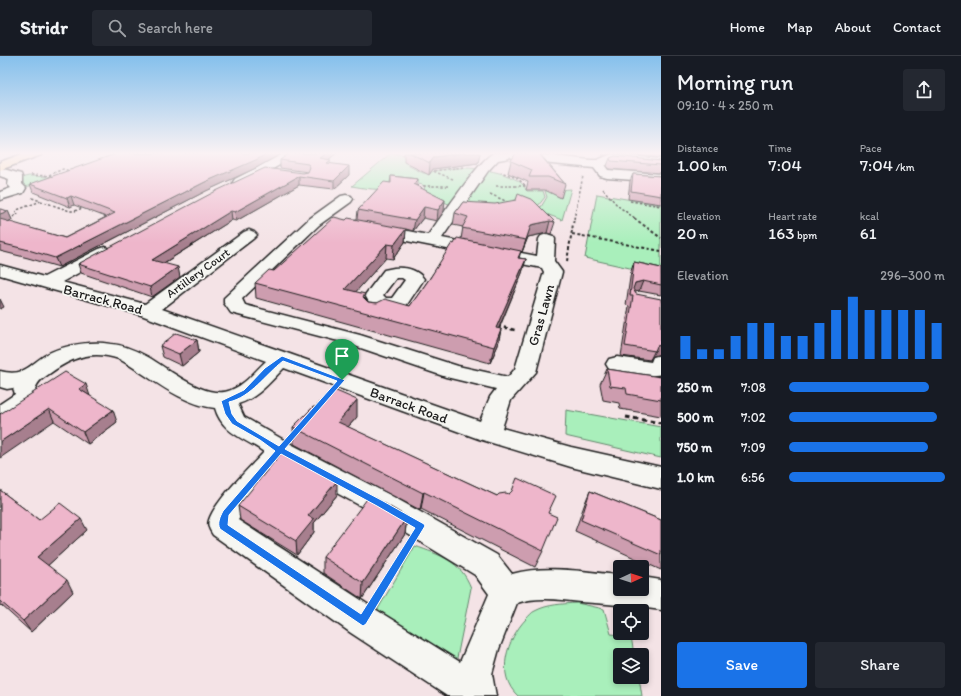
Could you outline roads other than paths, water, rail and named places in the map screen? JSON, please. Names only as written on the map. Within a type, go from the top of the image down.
[{"type":"street","points":[[0,196],[18,190],[19,188],[15,185],[15,183]]},
{"type":"street","points":[[225,189],[238,183]]},
{"type":"street","points":[[432,241],[474,183]]},
{"type":"street","points":[[346,198],[314,222],[233,298],[233,303],[238,309],[368,320],[454,372],[512,384]]},
{"type":"street","points":[[318,220],[340,223]]},
{"type":"street","name":"Gras Lawn","points":[[363,227],[549,265],[553,272],[525,372],[501,397],[488,433]]},
{"type":"street","name":"Artillery Court","points":[[148,311],[249,235]]},
{"type":"street","points":[[545,263],[547,239]]},
{"type":"street","points":[[46,283],[115,246]]},
{"type":"street","name":"Barrack Road","points":[[0,270],[148,311],[488,433],[571,458],[661,478]]},
{"type":"street","points":[[0,378],[7,382],[30,377],[59,357],[82,351],[113,350],[128,356],[198,397],[225,401],[247,392],[282,358]]},
{"type":"street","points":[[617,364],[654,369],[660,367],[661,362]]},
{"type":"street","points":[[0,415],[26,397],[24,389],[30,377]]},
{"type":"street","points":[[225,401],[229,414],[235,423],[280,450],[384,497],[420,526],[486,565],[506,591]]},
{"type":"street","points":[[280,450],[226,514],[223,526],[363,621],[477,695]]},
{"type":"street","points":[[506,591],[526,585],[543,584],[635,591],[661,595]]},
{"type":"street","points":[[477,695],[474,674],[482,649],[506,591]]}]
